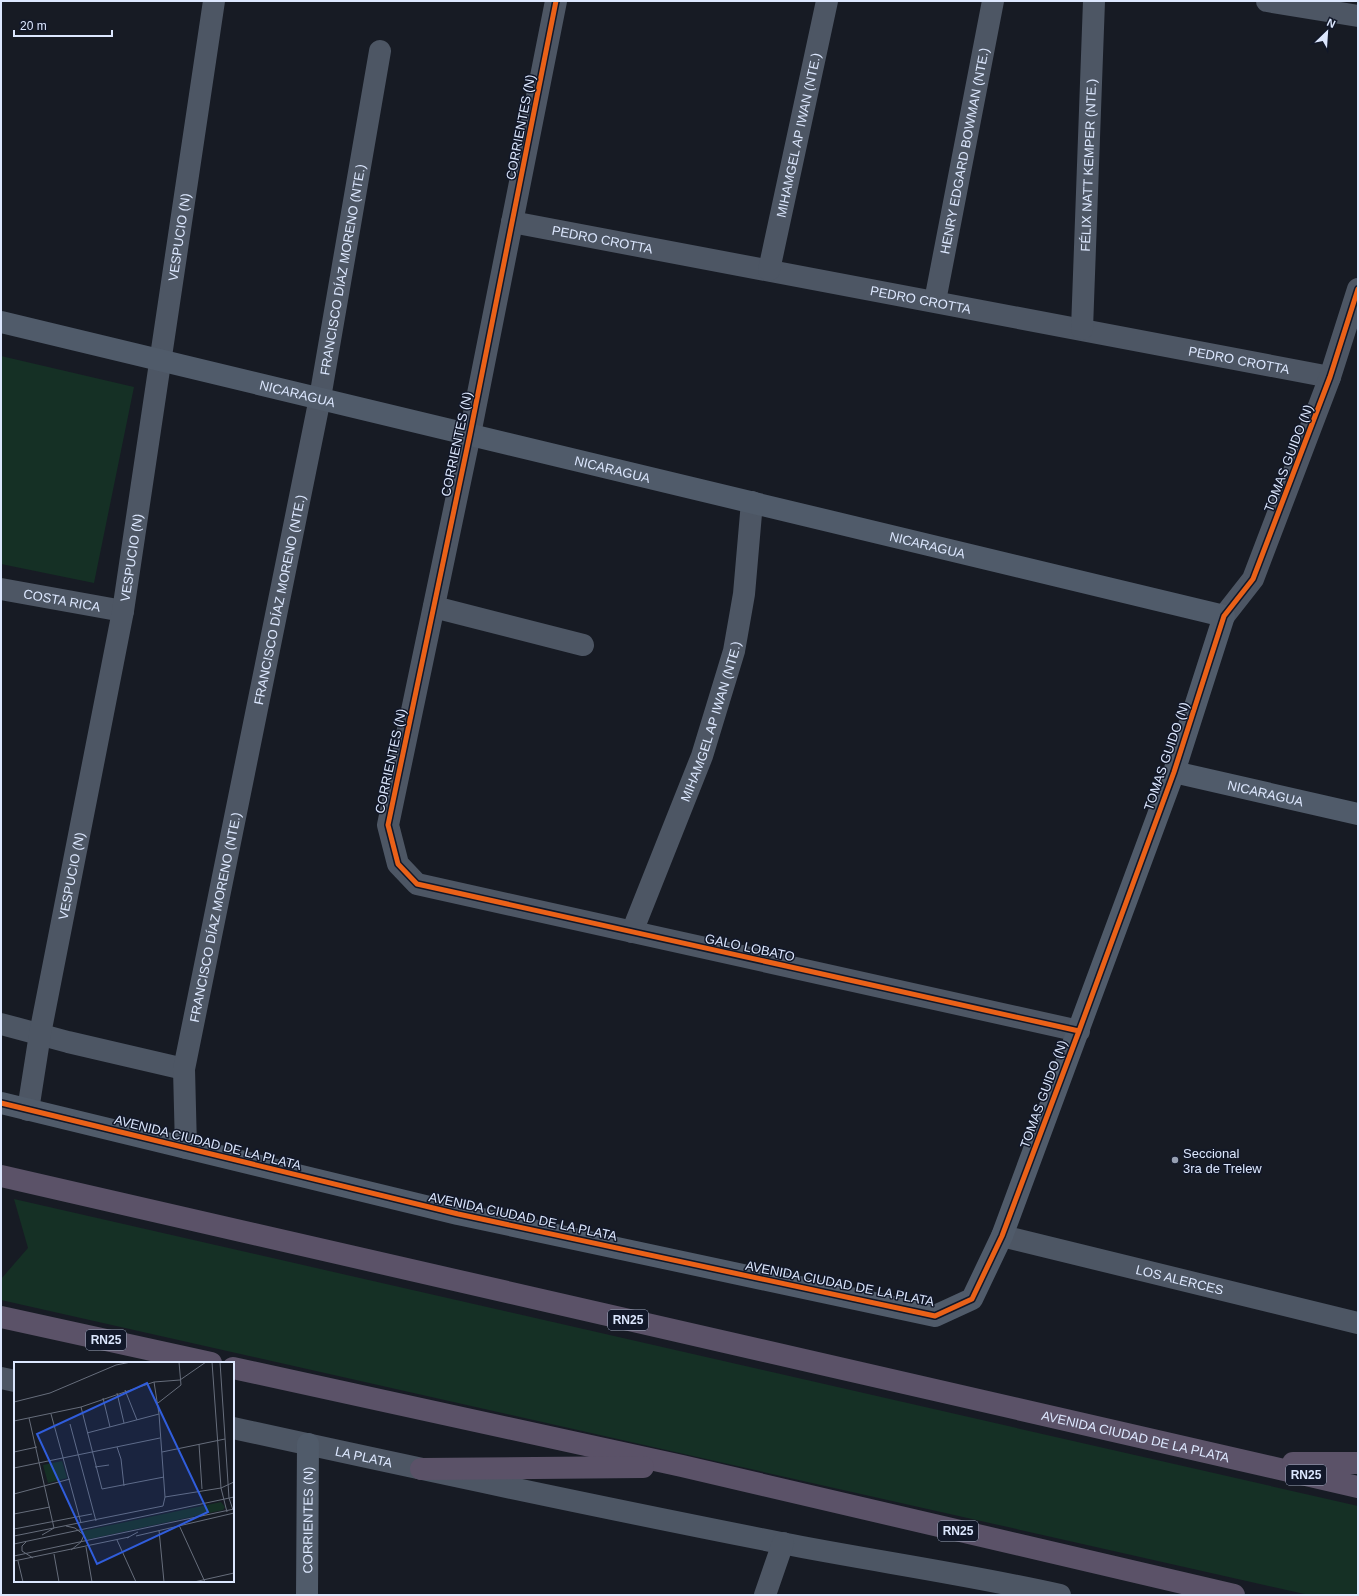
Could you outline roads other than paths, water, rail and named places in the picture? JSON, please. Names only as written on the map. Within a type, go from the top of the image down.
[{"type":"highway","name":"AVENIDA CIUDAD DE LA PLATA","points":[[1,1176],[1255,1463],[1358,1488]]},
{"type":"highway","name":"RN25","points":[[1,1317],[206,1362]]},
{"type":"highway","name":"RN25","points":[[234,1368],[682,1466],[1234,1595]]},
{"type":"highway","points":[[1255,1463],[1358,1463]]},
{"type":"highway","points":[[421,1469],[682,1466]]},
{"type":"street","name":"VESPUCIO (N)","points":[[28,1110],[40,1034],[123,611],[214,1]]},
{"type":"street","name":"CORRIENTES (N)","points":[[417,884],[398,864],[388,825],[470,434],[556,1]]},
{"type":"street","name":"MIHAMGEL AP IWAN (NTE.)","points":[[769,270],[827,1]]},
{"type":"street","name":"HENRY EDGARD BOWMAN (NTE.)","points":[[935,301],[993,1]]},
{"type":"street","name":"FÉLIX NATT KEMPER (NTE.)","points":[[1082,329],[1094,1]]},
{"type":"street","points":[[1267,1],[1358,16]]},
{"type":"street","name":"FRANCISCO DÍAZ MORENO (NTE.)","points":[[186,1148],[184,1069],[320,398],[380,51]]},
{"type":"street","name":"PEDRO CROTTA","points":[[512,222],[1330,377]]},
{"type":"street","name":"TOMAS GUIDO (N)","points":[[1002,1236],[1174,772],[1224,616],[1253,579],[1330,377],[1358,288]]},
{"type":"street","name":"NICARAGUA","points":[[1,322],[161,359],[1224,616]]},
{"type":"street","name":"MIHAMGEL AP IWAN (NTE.)","points":[[632,932],[702,756],[734,651],[744,594],[752,502]]},
{"type":"street","name":"COSTA RICA","points":[[1,589],[123,611]]},
{"type":"street","points":[[434,607],[583,645]]},
{"type":"street","name":"NICARAGUA","points":[[1174,772],[1358,814]]},
{"type":"street","name":"GALO LOBATO","points":[[417,884],[1079,1031]]},
{"type":"street","points":[[1,1024],[68,1042],[184,1069]]},
{"type":"street","name":"AVENIDA CIUDAD DE LA PLATA","points":[[1,1103],[458,1214],[935,1316],[972,1300],[1002,1236]]},
{"type":"street","name":"LOS ALERCES","points":[[1002,1236],[1358,1323]]},
{"type":"street","points":[[1,1378],[14,1381]]},
{"type":"street","points":[[234,1428],[308,1444]]},
{"type":"street","name":"CORRIENTES (N)","points":[[307,1595],[308,1444]]},
{"type":"street","name":"LA PLATA","points":[[308,1444],[421,1469]]},
{"type":"street","points":[[421,1469],[1014,1590],[1060,1595]]},
{"type":"street","points":[[764,1595],[783,1543]]},
{"type":"place","name":"Seccional 3ra de Trelew","points":[[1175,1160]]}]
